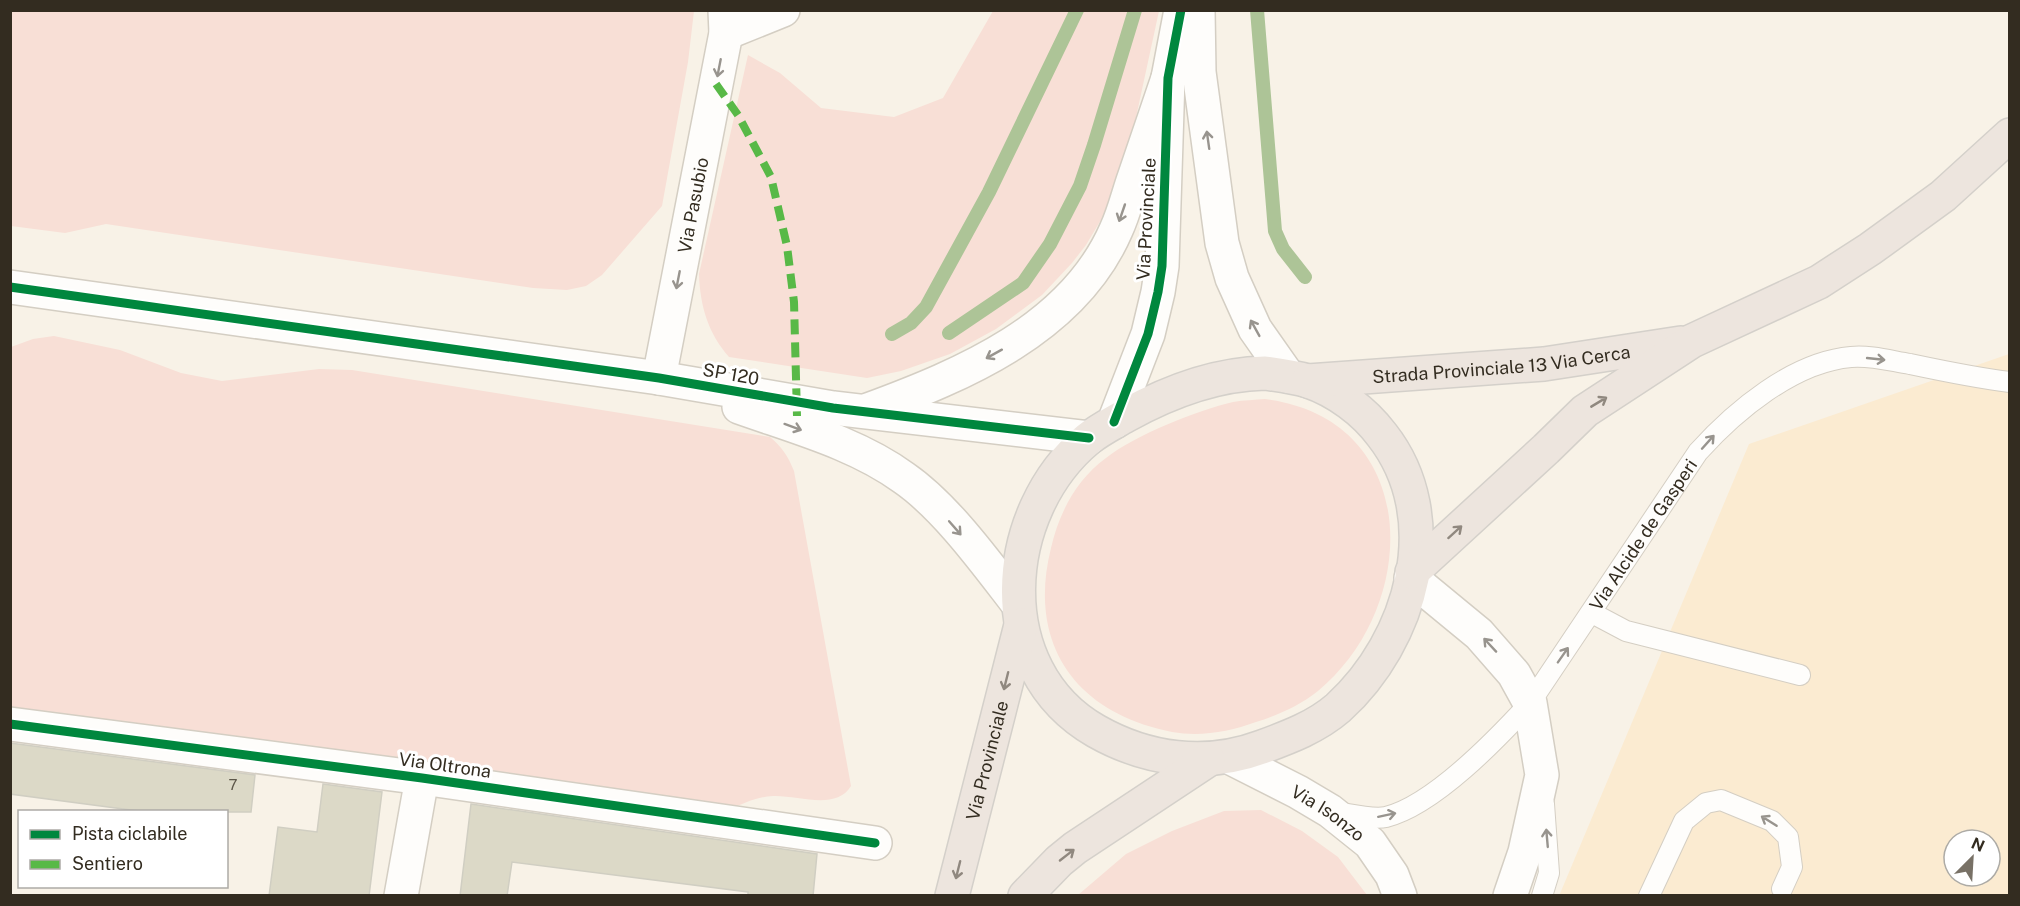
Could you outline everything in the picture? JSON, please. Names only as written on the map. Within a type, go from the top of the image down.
[{"type":"main road","name":"Strada Provinciale 13 Via Cerca","points":[[1412,575],[1585,411],[1692,341],[1819,282],[1870,249],[1943,196],[2010,135]]},
{"type":"main road","name":"Strada Provinciale 13 Via Cerca","points":[[1298,379],[1544,364],[1692,341]]},
{"type":"main road","name":"Strada Provinciale 13 Via Cerca","points":[[1243,374],[1265,374],[1298,379],[1327,389],[1362,413],[1390,444],[1401,462],[1414,503],[1416,544],[1412,575],[1401,617],[1383,654],[1337,709],[1302,732],[1249,752],[1219,758],[1167,758],[1126,745],[1089,727],[1057,699],[1044,683],[1026,645],[1020,614],[1021,562],[1032,517],[1040,498],[1064,463],[1101,430],[1167,395],[1223,377],[1243,374]]},
{"type":"main road","name":"Via Provinciale","points":[[952,896],[1020,614]]},
{"type":"main road","points":[[1025,896],[1075,848],[1219,758]]},
{"type":"street","name":"Via Pasubio","points":[[659,378],[726,22],[783,10]]},
{"type":"street","name":"Via Provinciale","points":[[1101,430],[1148,334],[1158,291],[1162,266],[1168,78],[1181,10]]},
{"type":"street","points":[[1198,10],[1199,72],[1222,243],[1232,278],[1255,329],[1298,379]]},
{"type":"street","points":[[864,412],[953,377],[1011,345],[1042,322],[1080,285],[1103,255],[1117,229],[1168,78]]},
{"type":"street","name":"SP 120","points":[[10,287],[659,378],[864,412],[1101,430]]},
{"type":"street","points":[[659,378],[841,444],[887,466],[923,492],[986,563],[1020,614]]},
{"type":"street","points":[[1412,575],[1479,634],[1514,674],[1530,703],[1542,775],[1525,852],[1510,896]]},
{"type":"street","name":"Via Oltrona","points":[[10,724],[422,778],[875,843]]},
{"type":"street","name":"Via Isonzo","points":[[1219,758],[1298,792],[1330,811],[1370,843],[1392,875],[1400,896]]},
{"type":"street","points":[[401,896],[422,778]]},
{"type":"lane","name":"Via Alcide de Gasperi","points":[[1330,811],[1383,818],[1402,811],[1453,777],[1498,737],[1530,703],[1698,452],[1722,426],[1784,381],[1817,364],[1852,356],[1883,359],[2010,382]]},
{"type":"lane","points":[[1592,613],[1626,631],[1800,675]]},
{"type":"lane","points":[[1542,775],[1550,873],[1542,896]]},
{"type":"lane","points":[[1649,896],[1684,821],[1706,803],[1721,800],[1772,821],[1788,837],[1792,867],[1782,889]]},
{"type":"shaded area","points":[[11,10],[694,11],[688,62],[662,206],[602,275],[586,286],[567,290],[533,288],[106,224],[65,233],[11,226]]},
{"type":"shaded area","points":[[993,11],[1159,11],[1130,145],[1108,208],[1086,245],[1042,295],[996,329],[950,354],[901,371],[867,378],[729,357],[706,318],[699,274],[748,55],[780,73],[821,108],[894,117],[943,98]]},
{"type":"shaded area","points":[[54,336],[120,350],[181,373],[222,381],[319,369],[352,370],[770,437],[784,452],[794,471],[851,786],[844,794],[826,800],[773,796],[750,801],[729,810],[11,714],[11,347],[33,339]]},
{"type":"shaded area","points":[[2009,354],[2009,895],[1559,896],[1749,444]]},
{"type":"shaded area","points":[[1265,399],[1317,414],[1354,441],[1378,478],[1389,521],[1388,567],[1375,612],[1352,655],[1318,691],[1288,710],[1235,728],[1204,734],[1172,732],[1138,723],[1109,709],[1085,691],[1066,669],[1053,643],[1046,615],[1045,583],[1051,548],[1059,522],[1070,498],[1086,476],[1118,449],[1167,424],[1202,411],[1233,402]]},
{"type":"shaded area","points":[[1261,810],[1302,831],[1338,857],[1367,895],[1078,895],[1126,854],[1172,831],[1224,811]]},
{"type":"building","points":[[10,743],[255,775],[251,812],[131,810],[10,794]]},
{"type":"building","points":[[323,784],[382,792],[369,896],[269,896],[278,827],[317,832]]},
{"type":"building","points":[[471,804],[817,854],[813,896],[748,896],[748,892],[512,862],[507,896],[460,896]]},
{"type":"waterway","points":[[892,334],[911,323],[926,307],[989,192],[1077,10]]},
{"type":"waterway","points":[[949,333],[1023,283],[1050,244],[1080,186],[1135,10]]},
{"type":"waterway","points":[[1257,10],[1275,231],[1283,249],[1305,277]]},
{"type":"marked path","points":[[716,84],[738,115],[771,177],[787,246],[794,302],[797,416]]},
{"type":"cycle path","points":[[1114,422],[1148,334],[1158,292],[1162,266],[1168,78],[1181,10]]},
{"type":"cycle path","points":[[10,287],[659,378],[833,408],[1089,438]]},
{"type":"cycle path","points":[[10,724],[422,778],[875,843]]}]
